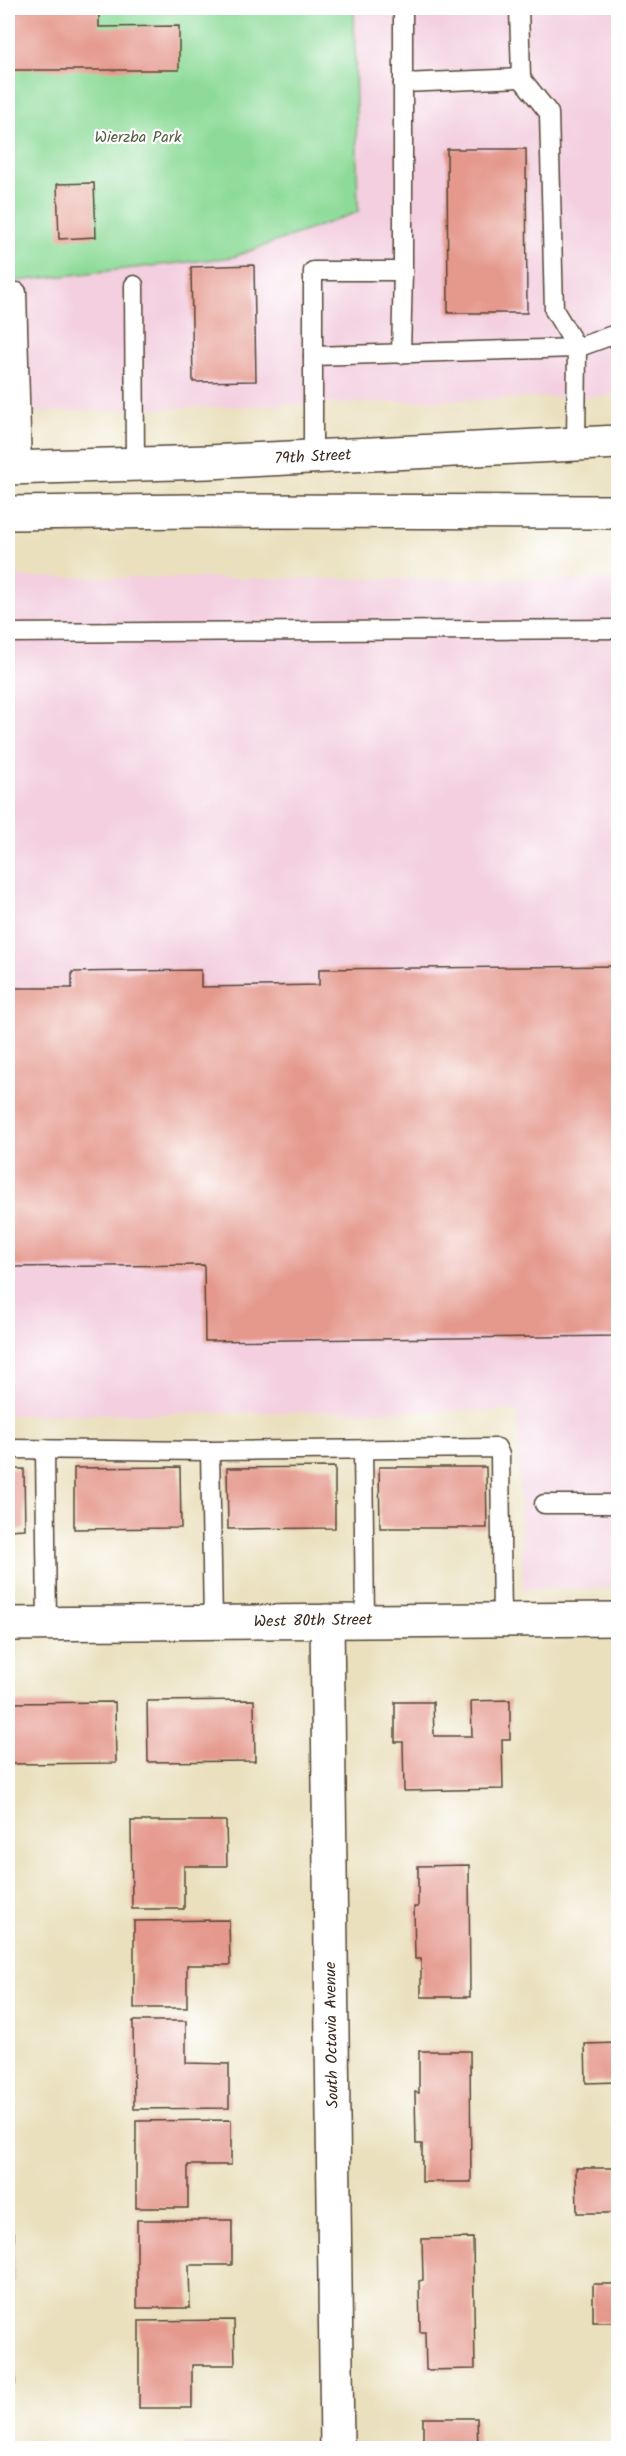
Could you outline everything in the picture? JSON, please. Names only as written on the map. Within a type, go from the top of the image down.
[{"type":"street","name":"79th Street","points":[[15,468],[313,457],[618,442]]},
{"type":"street","points":[[8,513],[618,512]]},
{"type":"street","name":"West 80th Street","points":[[8,1624],[618,1619]]},
{"type":"street","name":"South Octavia Avenue","points":[[327,1621],[338,2448]]},
{"type":"lane","points":[[400,354],[403,271],[403,8]]},
{"type":"lane","points":[[519,8],[521,78],[549,112],[554,310],[577,348],[576,444]]},
{"type":"lane","points":[[403,83],[521,78]]},
{"type":"lane","points":[[313,457],[314,270],[403,271]]},
{"type":"lane","points":[[134,285],[135,464]]},
{"type":"lane","points":[[15,468],[17,292]]},
{"type":"lane","points":[[313,356],[577,348],[618,333]]},
{"type":"lane","points":[[8,633],[618,629]]},
{"type":"lane","points":[[8,1449],[210,1451],[497,1448],[500,1455],[502,1620]]},
{"type":"lane","points":[[45,1449],[47,1624]]},
{"type":"lane","points":[[363,1449],[365,1621]]},
{"type":"lane","points":[[210,1451],[213,1622]]},
{"type":"lane","points":[[544,1504],[618,1504]]},
{"type":"shaded area","points":[[354,8],[618,8],[618,393],[609,396],[8,413],[8,282],[233,257],[358,212]]},
{"type":"shaded area","points":[[8,577],[618,580],[618,1588],[523,1589],[517,1410],[8,1415]]},
{"type":"green space","name":"Wierzba Park","points":[[8,8],[354,8],[358,212],[233,257],[8,282]]},
{"type":"building","points":[[10,8],[99,8],[99,27],[179,26],[179,70],[10,70]]},
{"type":"building","points":[[447,149],[526,149],[527,313],[448,313]]},
{"type":"building","points":[[94,183],[96,237],[59,239],[57,184]]},
{"type":"building","points":[[254,265],[256,381],[193,382],[191,267]]},
{"type":"building","points":[[618,966],[618,1336],[205,1341],[204,1265],[8,1267],[8,988],[72,988],[72,972],[201,970],[201,987],[319,985],[319,969]]},
{"type":"building","points":[[180,1467],[181,1528],[74,1529],[74,1468]]},
{"type":"building","points":[[335,1467],[335,1528],[228,1529],[227,1468]]},
{"type":"building","points":[[379,1467],[486,1467],[487,1528],[380,1528]]},
{"type":"building","points":[[8,1469],[24,1469],[25,1529],[8,1530]]},
{"type":"building","points":[[254,1700],[255,1761],[148,1762],[147,1701]]},
{"type":"building","points":[[510,1700],[510,1739],[502,1739],[503,1789],[404,1791],[403,1742],[395,1742],[395,1702],[433,1702],[434,1736],[472,1736],[471,1701]]},
{"type":"building","points":[[115,1702],[116,1763],[9,1764],[8,1703]]},
{"type":"building","points":[[131,1821],[226,1821],[227,1866],[184,1866],[184,1909],[132,1909]]},
{"type":"building","points":[[469,1865],[470,1997],[421,1997],[421,1959],[415,1959],[414,1907],[418,1907],[418,1866]]},
{"type":"building","points":[[229,1920],[230,1965],[187,1965],[187,2008],[134,2008],[134,1921]]},
{"type":"building","points":[[133,2021],[186,2021],[186,2063],[229,2064],[229,2108],[134,2109]]},
{"type":"building","points":[[618,2043],[618,2082],[586,2083],[585,2044]]},
{"type":"building","points":[[419,2051],[470,2051],[471,2182],[422,2182],[422,2144],[416,2144],[415,2092],[419,2093]]},
{"type":"building","points":[[231,2120],[231,2165],[188,2165],[188,2208],[136,2208],[136,2121]]},
{"type":"building","points":[[576,2168],[618,2168],[618,2213],[577,2213]]},
{"type":"building","points":[[137,2220],[232,2220],[232,2265],[189,2265],[190,2308],[137,2308]]},
{"type":"building","points":[[8,2232],[14,2232],[14,2283],[8,2283]]},
{"type":"building","points":[[473,2238],[475,2369],[426,2370],[425,2332],[420,2332],[419,2281],[423,2280],[422,2239]]},
{"type":"building","points":[[593,2284],[618,2284],[618,2322],[593,2322]]},
{"type":"building","points":[[234,2320],[235,2365],[192,2365],[192,2408],[139,2408],[139,2321]]},
{"type":"building","points":[[8,2333],[14,2333],[15,2384],[8,2384]]},
{"type":"building","points":[[613,2400],[618,2400],[618,2434],[614,2434]]},
{"type":"building","points":[[423,2418],[477,2418],[478,2448],[423,2448]]},
{"type":"building","points":[[184,2445],[238,2445],[238,2448],[184,2448]]}]
